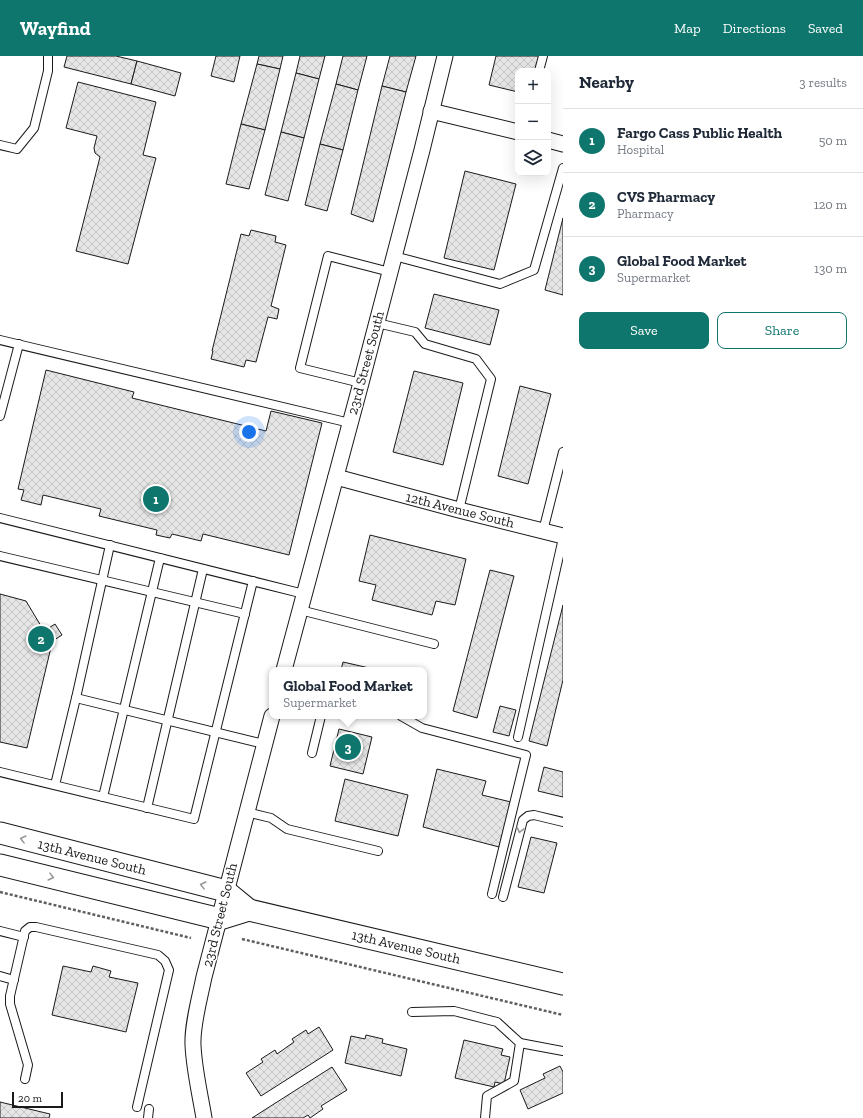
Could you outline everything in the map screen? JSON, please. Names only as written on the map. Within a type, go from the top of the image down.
[{"type":"main road","name":"13th Avenue South","points":[[0,833],[226,891],[249,910],[563,984]]},
{"type":"main road","name":"13th Avenue South","points":[[0,865],[220,919]]},
{"type":"main road","points":[[220,919],[249,910]]},
{"type":"street","name":"23rd Street South","points":[[285,667],[377,323],[445,56]]},
{"type":"street","points":[[431,111],[515,131]]},
{"type":"street","points":[[551,141],[563,144]]},
{"type":"street","name":"12th Avenue South","points":[[336,477],[459,510],[543,530],[563,537]]},
{"type":"street","name":"23rd Street South","points":[[204,1118],[193,1044],[197,1010],[202,984],[271,719]]},
{"type":"lane","points":[[0,145],[17,150],[34,128],[48,71],[48,56]]},
{"type":"lane","points":[[540,68],[543,56]]},
{"type":"lane","points":[[394,256],[500,284],[534,270],[563,168]]},
{"type":"lane","points":[[361,383],[300,368],[328,256],[390,272]]},
{"type":"lane","points":[[377,323],[415,332],[425,344],[476,359],[492,378],[459,510]]},
{"type":"lane","points":[[0,340],[350,423]]},
{"type":"lane","points":[[0,416],[19,344]]},
{"type":"lane","points":[[543,530],[563,452]]},
{"type":"lane","points":[[0,518],[304,594]]},
{"type":"lane","points":[[518,737],[563,537]]},
{"type":"lane","points":[[55,785],[110,546]]},
{"type":"lane","points":[[0,556],[245,614]]},
{"type":"lane","points":[[103,797],[160,558]]},
{"type":"lane","points":[[147,808],[203,569]]},
{"type":"lane","points":[[0,772],[194,819],[253,581]]},
{"type":"lane","points":[[300,610],[434,644]]},
{"type":"lane","points":[[76,698],[264,744]]},
{"type":"lane","points":[[312,753],[320,719]]},
{"type":"lane","points":[[406,719],[422,728],[526,755],[492,894]]},
{"type":"lane","points":[[246,812],[271,818],[287,829],[378,850]]},
{"type":"lane","points":[[503,897],[523,820],[528,816],[534,815],[563,822]]},
{"type":"lane","points":[[25,1079],[28,1065],[10,1004],[10,996],[26,931],[30,927],[36,927],[158,956],[165,961],[169,970],[137,1107]]},
{"type":"lane","points":[[0,931],[24,937]]},
{"type":"lane","points":[[0,976],[14,980]]},
{"type":"lane","points":[[412,1012],[454,1011],[497,1022],[520,1043],[563,1051]]},
{"type":"lane","points":[[485,1118],[486,1096],[514,1081],[520,1043]]},
{"type":"lane","points":[[148,1118],[149,1109]]},
{"type":"path","points":[[0,892],[191,938]]},
{"type":"path","points":[[242,939],[563,1016]]},
{"type":"building","points":[[67,56],[116,56],[137,61],[131,84],[64,67]]},
{"type":"building","points":[[216,56],[240,56],[234,82],[211,76]]},
{"type":"building","points":[[259,56],[283,56],[280,69],[257,64]]},
{"type":"building","points":[[300,56],[325,56],[319,79],[296,73]]},
{"type":"building","points":[[343,56],[367,56],[358,90],[336,84]]},
{"type":"building","points":[[390,56],[416,56],[406,92],[382,86]]},
{"type":"building","points":[[496,56],[539,56],[536,68],[515,68],[515,91],[489,85]]},
{"type":"building","points":[[137,61],[181,73],[175,96],[131,84]]},
{"type":"building","points":[[257,64],[280,69],[265,130],[241,124]]},
{"type":"building","points":[[296,73],[319,79],[304,138],[281,132]]},
{"type":"building","points":[[78,82],[156,102],[143,155],[156,158],[128,264],[76,251],[100,157],[95,153],[94,148],[97,136],[66,128]]},
{"type":"building","points":[[336,84],[358,90],[343,150],[320,144]]},
{"type":"building","points":[[382,86],[406,92],[373,222],[351,214]]},
{"type":"building","points":[[241,124],[265,130],[249,189],[226,184]]},
{"type":"building","points":[[281,132],[304,138],[288,201],[265,195]]},
{"type":"building","points":[[320,144],[343,150],[327,211],[305,205]]},
{"type":"building","points":[[465,171],[516,184],[494,270],[444,258]]},
{"type":"building","points":[[563,218],[563,295],[545,290]]},
{"type":"building","points":[[251,230],[276,236],[275,242],[286,245],[271,306],[279,309],[277,319],[268,317],[256,362],[246,360],[244,367],[211,359],[241,234],[249,236]]},
{"type":"building","points":[[434,294],[499,310],[490,345],[425,328]]},
{"type":"building","points":[[46,370],[134,392],[132,398],[266,431],[271,411],[322,423],[289,555],[203,534],[201,541],[172,534],[170,538],[156,535],[157,530],[99,516],[101,509],[43,495],[41,505],[21,500],[24,490],[18,489]]},
{"type":"building","points":[[414,371],[463,383],[443,465],[393,452]]},
{"type":"building","points":[[520,386],[551,394],[528,484],[498,476]]},
{"type":"building","points":[[370,535],[466,559],[455,605],[436,601],[432,615],[372,600],[376,585],[359,581]]},
{"type":"building","points":[[490,570],[514,576],[477,718],[453,711]]},
{"type":"building","points":[[0,594],[26,601],[44,631],[55,624],[62,635],[51,642],[27,748],[0,742]]},
{"type":"building","points":[[563,605],[563,680],[547,746],[529,741]]},
{"type":"building","points":[[343,662],[365,667],[342,667]]},
{"type":"building","points":[[500,706],[516,710],[509,736],[493,732]]},
{"type":"building","points":[[339,729],[372,737],[363,774],[330,766]]},
{"type":"building","points":[[544,767],[563,772],[563,797],[538,791]]},
{"type":"building","points":[[437,769],[486,781],[482,795],[511,802],[499,847],[423,827]]},
{"type":"building","points":[[345,779],[408,795],[398,836],[335,821]]},
{"type":"building","points":[[531,837],[557,843],[544,893],[518,887]]},
{"type":"building","points":[[63,966],[91,972],[93,966],[111,971],[109,977],[138,983],[126,1032],[52,1015]]},
{"type":"building","points":[[319,1027],[333,1050],[261,1096],[246,1073],[263,1062],[261,1059],[275,1050],[277,1054],[294,1042],[292,1039],[306,1030],[308,1034]]},
{"type":"building","points":[[366,1035],[383,1039],[382,1043],[407,1049],[401,1076],[345,1063],[351,1036],[365,1039]]},
{"type":"building","points":[[464,1040],[503,1049],[501,1055],[510,1057],[504,1084],[495,1082],[494,1087],[455,1078]]},
{"type":"building","points":[[560,1066],[563,1072],[563,1093],[528,1109],[520,1090],[545,1078],[543,1074]]},
{"type":"building","points":[[332,1067],[347,1090],[321,1106],[323,1109],[310,1118],[308,1115],[303,1118],[252,1118]]},
{"type":"building","points":[[0,1102],[50,1114],[49,1118],[0,1118]]},
{"type":"place","name":"Fargo Cass Public Health","points":[[156,499]]},
{"type":"place","name":"CVS Pharmacy","points":[[41,639]]},
{"type":"place","name":"Global Food Market","points":[[348,747]]}]
